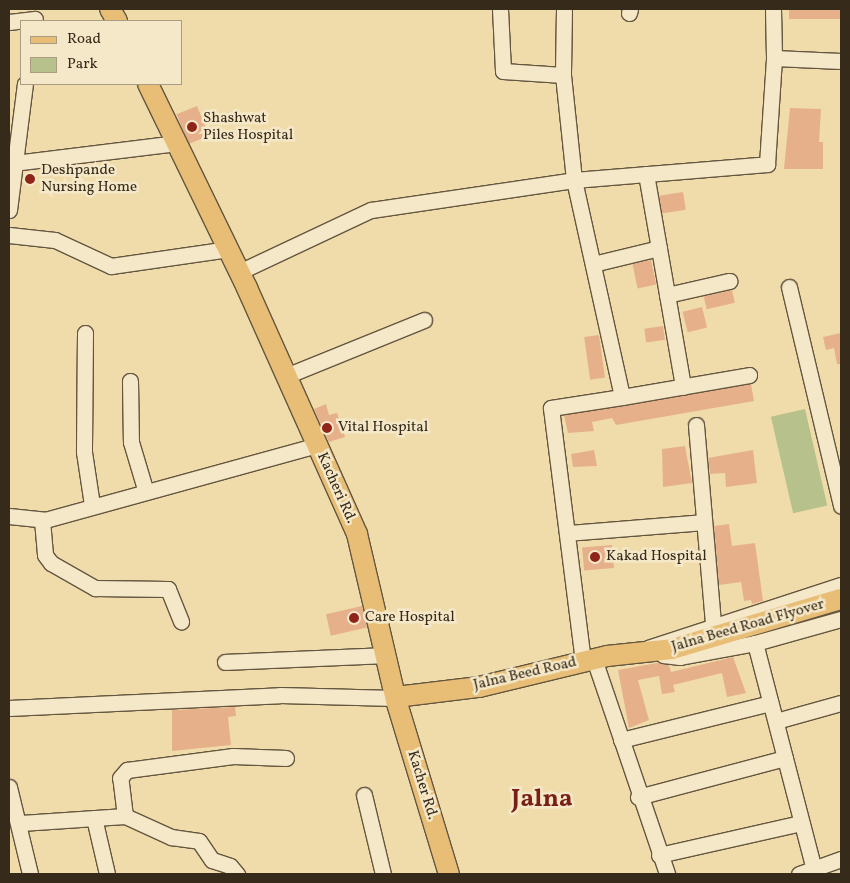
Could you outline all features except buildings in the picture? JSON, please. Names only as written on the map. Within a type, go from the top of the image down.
[{"type":"main road","points":[[110,9],[116,20]]},
{"type":"main road","name":"Kacheri Rd.","points":[[148,85],[243,280],[357,534],[396,697]]},
{"type":"main road","name":"Jalna Beed Road Flyover","points":[[648,651],[688,644],[841,600]]},
{"type":"main road","name":"Jalna Beed Road","points":[[396,697],[479,687],[588,660],[648,651]]},
{"type":"main road","name":"Kacher Rd.","points":[[396,697],[449,874]]},
{"type":"street","points":[[500,9],[502,71],[563,75]]},
{"type":"street","points":[[564,9],[563,75],[574,180],[622,397]]},
{"type":"street","points":[[243,280],[365,213],[574,180],[767,164],[774,58],[773,9]]},
{"type":"street","points":[[9,22],[36,16]]},
{"type":"street","points":[[774,58],[841,61]]},
{"type":"street","points":[[9,210],[10,187],[25,85]]},
{"type":"street","points":[[14,163],[178,144]]},
{"type":"street","points":[[646,174],[683,387]]},
{"type":"street","points":[[9,235],[55,240],[111,266],[229,250]]},
{"type":"street","points":[[593,264],[659,248]]},
{"type":"street","points":[[667,294],[729,282]]},
{"type":"street","points":[[789,287],[841,506]]},
{"type":"street","points":[[286,376],[424,320]]},
{"type":"street","points":[[85,333],[84,452],[92,505]]},
{"type":"street","points":[[667,874],[638,797],[621,740],[588,660],[567,533],[551,408],[749,375]]},
{"type":"street","points":[[130,381],[131,442],[145,490]]},
{"type":"street","points":[[696,425],[713,625]]},
{"type":"street","points":[[9,516],[42,520],[145,490],[317,445]]},
{"type":"street","points":[[42,520],[44,551],[50,563],[95,588],[168,589],[181,621]]},
{"type":"street","points":[[567,533],[704,522]]},
{"type":"street","points":[[648,651],[713,625],[841,585]]},
{"type":"street","points":[[648,651],[680,657],[755,643],[841,619]]},
{"type":"street","points":[[755,643],[801,823],[809,873],[841,859]]},
{"type":"street","points":[[225,662],[386,655]]},
{"type":"street","points":[[9,708],[280,696],[396,697]]},
{"type":"street","points":[[621,740],[770,703]]},
{"type":"street","points":[[776,721],[841,703]]},
{"type":"street","points":[[125,816],[120,778],[127,770],[233,756],[286,758]]},
{"type":"street","points":[[638,797],[785,758]]},
{"type":"street","points":[[9,787],[21,823],[30,874]]},
{"type":"street","points":[[364,795],[384,874]]},
{"type":"street","points":[[21,823],[125,816],[171,837],[199,841],[212,860],[230,866],[237,874]]},
{"type":"street","points":[[94,818],[107,874]]},
{"type":"street","points":[[659,855],[801,823]]},
{"type":"green space","points":[[805,409],[827,505],[793,513],[771,417]]},
{"type":"place","name":"Shashwat Piles Hospital","points":[[192,127]]},
{"type":"place","name":"Deshpande Nursing Home","points":[[30,179]]},
{"type":"place","name":"Vital Hospital","points":[[327,428]]},
{"type":"place","name":"Kakad Hospital","points":[[595,557]]},
{"type":"place","name":"Care Hospital","points":[[354,618]]},
{"type":"district","name":"Jalna","points":[[542,800]]}]
